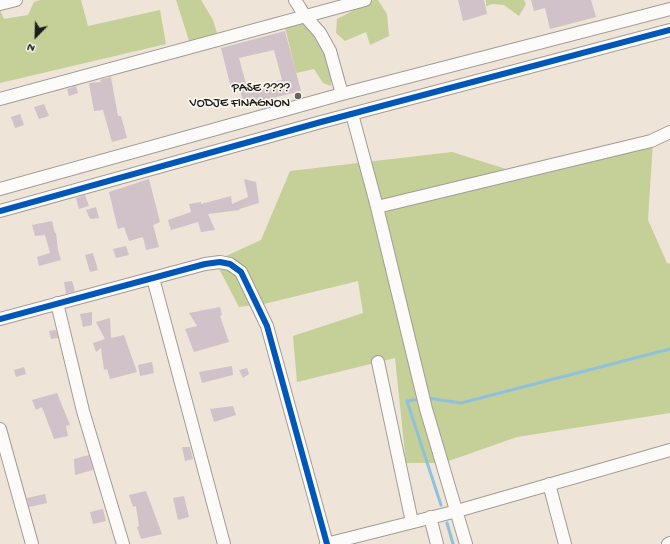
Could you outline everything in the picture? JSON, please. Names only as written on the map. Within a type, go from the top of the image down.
[{"type":"street","points":[[0,4],[16,0]]},
{"type":"street","points":[[295,0],[305,16],[320,33],[330,51],[342,94]]},
{"type":"street","points":[[0,99],[365,0]]},
{"type":"street","points":[[0,189],[342,94],[670,9]]},
{"type":"street","points":[[0,211],[352,114],[670,30]]},
{"type":"street","points":[[352,114],[426,409],[458,511],[466,544]]},
{"type":"street","points":[[376,207],[651,141],[670,132]]},
{"type":"street","points":[[0,319],[153,278],[220,262],[230,264],[241,272],[267,326],[327,544],[458,511],[670,450]]},
{"type":"street","points":[[153,278],[224,544]]},
{"type":"street","points":[[56,303],[83,411],[123,544]]},
{"type":"street","points":[[378,362],[412,522]]},
{"type":"street","points":[[0,429],[32,544]]},
{"type":"street","points":[[549,484],[565,544]]},
{"type":"street","points":[[430,517],[436,544]]},
{"type":"green space","points":[[40,0],[81,0],[88,26],[160,10],[166,44],[0,83],[0,10],[4,19],[28,15],[34,2]]},
{"type":"green space","points":[[176,0],[201,0],[213,20],[217,33],[198,47],[190,44]]},
{"type":"green space","points":[[374,0],[378,0],[387,14],[389,36],[370,45],[366,32],[345,41],[336,33],[337,19]]},
{"type":"green space","points":[[486,0],[524,0],[526,4],[519,16],[504,5],[493,4],[486,6]]},
{"type":"green space","points":[[293,18],[317,30],[331,68],[331,86],[323,83],[314,69],[296,73],[285,27]]},
{"type":"green space","points":[[653,142],[648,220],[667,263],[670,264],[670,413],[517,437],[443,463],[406,463],[395,358],[297,382],[293,336],[363,313],[358,281],[264,304],[239,307],[215,261],[261,240],[290,171],[452,152],[525,175]]},
{"type":"building","points":[[458,0],[484,0],[487,14],[463,21]]},
{"type":"building","points":[[531,0],[591,0],[596,17],[550,29],[545,8],[534,11]]},
{"type":"building","points":[[285,31],[301,91],[244,105],[240,90],[282,80],[274,50],[239,58],[246,84],[231,88],[221,48]]},
{"type":"building","points":[[111,77],[118,116],[121,116],[127,138],[112,142],[103,110],[94,111],[89,83],[101,82],[100,80]]},
{"type":"building","points":[[76,86],[78,93],[69,96],[67,89]]},
{"type":"building","points":[[44,104],[49,116],[39,119],[34,107]]},
{"type":"building","points":[[20,114],[24,125],[15,128],[11,117]]},
{"type":"building","points":[[149,179],[160,222],[153,225],[159,247],[146,250],[143,237],[129,241],[124,227],[118,229],[109,192]]},
{"type":"building","points":[[244,179],[256,182],[259,203],[239,209],[240,210],[208,214],[215,230],[201,232],[198,222],[171,230],[168,220],[191,212],[189,204],[201,202],[201,204],[231,196],[232,204],[248,197]]},
{"type":"building","points":[[85,195],[89,206],[79,209],[76,198]]},
{"type":"building","points":[[96,207],[99,218],[90,219],[86,210]]},
{"type":"building","points":[[52,221],[61,260],[39,266],[37,257],[50,253],[45,235],[35,236],[32,225]]},
{"type":"building","points":[[126,246],[129,255],[116,258],[113,249]]},
{"type":"building","points":[[93,253],[98,270],[90,272],[85,255]]},
{"type":"building","points":[[72,281],[75,291],[66,294],[64,282]]},
{"type":"building","points":[[220,307],[222,315],[220,316],[229,342],[194,352],[185,329],[197,326],[189,313]]},
{"type":"building","points":[[92,312],[92,325],[83,327],[80,314]]},
{"type":"building","points":[[110,318],[111,338],[124,335],[137,372],[110,379],[107,369],[104,370],[101,348],[96,352],[93,343],[105,339],[96,322]]},
{"type":"building","points":[[56,330],[58,338],[51,339],[49,331]]},
{"type":"building","points":[[152,362],[154,373],[140,376],[138,365]]},
{"type":"building","points":[[232,366],[233,375],[202,383],[199,372]]},
{"type":"building","points":[[24,367],[26,374],[16,377],[14,370]]},
{"type":"building","points":[[247,368],[249,374],[243,378],[239,370]]},
{"type":"building","points":[[57,393],[70,425],[66,426],[68,436],[54,439],[42,407],[36,410],[32,400]]},
{"type":"building","points":[[233,406],[236,415],[214,422],[210,409]]},
{"type":"building","points":[[182,447],[190,447],[193,459],[185,461]]},
{"type":"building","points":[[89,455],[93,470],[75,475],[74,459]]},
{"type":"building","points":[[146,491],[162,534],[141,539],[137,527],[139,526],[136,506],[133,507],[129,495]]},
{"type":"building","points":[[45,494],[47,503],[29,507],[27,498]]},
{"type":"building","points":[[184,496],[189,517],[178,520],[173,498]]},
{"type":"building","points":[[103,509],[106,521],[93,524],[90,512]]},
{"type":"waterway","points":[[427,398],[461,403],[670,349]]},
{"type":"waterway","points":[[420,399],[407,401],[441,505]]},
{"type":"waterway","points":[[447,523],[453,544]]},
{"type":"cycle path","points":[[0,211],[321,122],[670,30]]},
{"type":"cycle path","points":[[0,319],[205,264],[220,262],[230,264],[241,272],[267,326],[327,544]]},
{"type":"place","name":"PASE ???? VODJE FINAGNON","points":[[298,96]]}]
